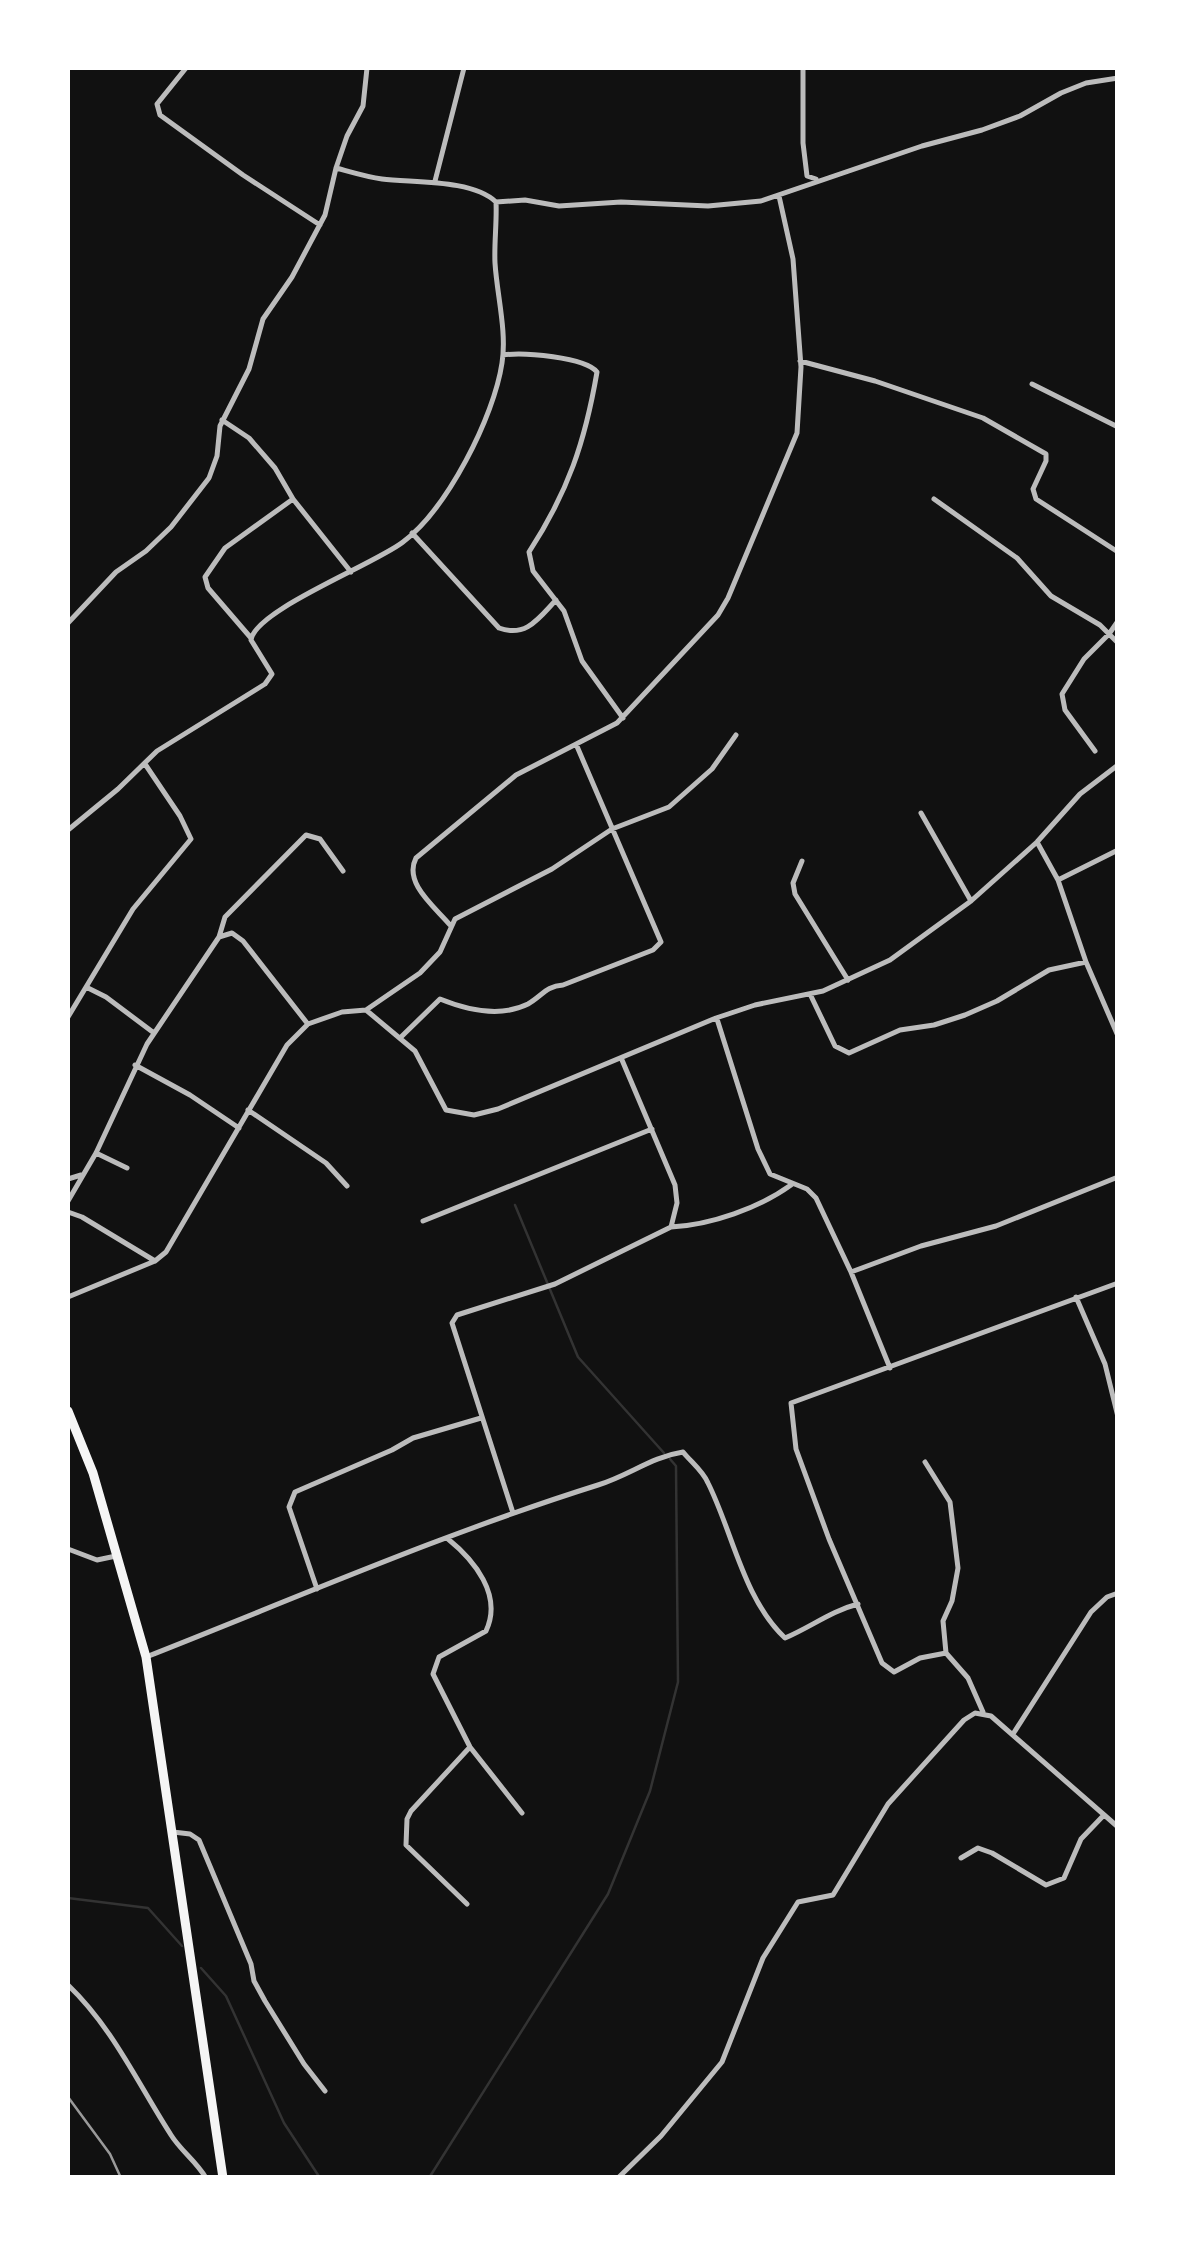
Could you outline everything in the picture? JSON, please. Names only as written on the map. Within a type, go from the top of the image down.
[{"type":"highway","points":[[68,1411],[94,1473],[146,1657],[224,2178]]},
{"type":"street","points":[[186,68],[157,104],[160,115],[320,225]]},
{"type":"street","points":[[68,623],[116,572],[146,552],[171,527],[214,468],[222,420],[250,369],[262,320],[292,277],[330,203],[336,168],[362,106],[367,68]]},
{"type":"street","points":[[435,182],[464,68]]},
{"type":"street","points":[[803,68],[807,176],[819,180]]},
{"type":"street","points":[[336,168],[382,179],[435,182],[487,195],[496,202],[525,200],[550,206],[621,202],[708,206],[751,202],[982,130],[1020,116],[1074,88],[1118,78]]},
{"type":"street","points":[[450,925],[412,878],[416,858],[516,775],[623,718],[718,616],[728,598],[797,433],[800,361],[793,259],[778,196]]},
{"type":"street","points":[[252,640],[256,626],[292,602],[402,543],[458,478],[498,381],[503,354],[494,244],[496,202]]},
{"type":"street","points":[[503,354],[575,361],[590,365],[597,372],[579,457],[564,495],[529,552],[533,571],[564,611],[582,661],[623,718]]},
{"type":"street","points":[[800,361],[875,381],[983,418],[1046,454],[1033,489],[1036,499],[1118,552]]},
{"type":"street","points":[[1032,384],[1118,427]]},
{"type":"street","points":[[222,420],[249,438],[275,468],[293,500],[352,572]]},
{"type":"street","points":[[934,499],[1016,558],[1051,596],[1118,644]]},
{"type":"street","points":[[68,830],[157,751],[270,679],[270,668],[252,640],[208,588],[204,577],[226,548],[293,500]]},
{"type":"street","points":[[412,533],[499,628],[525,630],[556,600]]},
{"type":"street","points":[[1096,750],[1065,710],[1062,694],[1084,658],[1118,620]]},
{"type":"street","points":[[68,1298],[155,1261],[175,1239],[274,1062],[297,1033],[308,1024],[342,1012],[366,1010],[420,973],[440,952],[455,918],[552,868],[612,830],[655,813],[685,795],[712,769],[736,735]]},
{"type":"street","points":[[400,1038],[440,999],[467,1009],[508,1011],[530,1003],[550,986],[563,985],[658,947],[661,942],[576,744]]},
{"type":"street","points":[[68,1016],[133,909],[190,839],[180,816],[145,764]]},
{"type":"street","points":[[366,1010],[415,1051],[446,1110],[474,1115],[498,1110],[716,1018],[810,994],[890,960],[971,900],[1037,842],[1080,794],[1118,765]]},
{"type":"street","points":[[921,813],[971,900]]},
{"type":"street","points":[[68,1197],[96,1153],[135,1066],[220,937],[225,917],[306,835],[320,840],[343,871]]},
{"type":"street","points":[[1037,842],[1058,880],[1086,962],[1118,1036]]},
{"type":"street","points":[[1058,880],[1118,850]]},
{"type":"street","points":[[802,861],[794,894],[848,980]]},
{"type":"street","points":[[220,937],[232,932],[244,941],[308,1024]]},
{"type":"street","points":[[810,994],[835,1046],[849,1052],[900,1030],[965,1015],[1049,970],[1086,962]]},
{"type":"street","points":[[85,987],[106,996],[154,1033]]},
{"type":"street","points":[[716,1018],[758,1149],[770,1174],[791,1186],[807,1189],[816,1198],[890,1368]]},
{"type":"street","points":[[622,1060],[674,1186],[677,1204],[671,1227]]},
{"type":"street","points":[[135,1066],[190,1095],[239,1128]]},
{"type":"street","points":[[248,1110],[326,1163],[347,1186]]},
{"type":"street","points":[[424,1220],[652,1129]]},
{"type":"street","points":[[96,1153],[127,1168]]},
{"type":"street","points":[[68,1179],[84,1174]]},
{"type":"street","points":[[851,1272],[920,1246],[996,1226],[1118,1178]]},
{"type":"street","points":[[513,1513],[452,1329],[457,1315],[555,1284],[671,1227],[684,1227],[748,1208],[791,1186]]},
{"type":"street","points":[[68,1212],[155,1261]]},
{"type":"street","points":[[946,1652],[890,1671],[882,1663],[829,1539],[796,1448],[791,1403],[1118,1283]]},
{"type":"street","points":[[1076,1298],[1104,1364],[1118,1417]]},
{"type":"street","points":[[316,1589],[288,1508],[295,1492],[412,1438],[481,1418]]},
{"type":"street","points":[[146,1657],[513,1513],[629,1475],[659,1456],[683,1452],[706,1479],[752,1588],[772,1626],[785,1638],[834,1610],[858,1604]]},
{"type":"street","points":[[926,1462],[950,1502],[958,1568],[952,1601],[943,1621],[946,1652],[968,1678],[983,1712],[1118,1826]]},
{"type":"street","points":[[448,1539],[476,1566],[490,1601],[491,1618],[486,1631],[439,1657],[434,1667],[440,1693],[470,1747],[522,1813]]},
{"type":"street","points":[[68,1550],[97,1560],[118,1555]]},
{"type":"street","points":[[1013,1734],[1091,1612],[1118,1594]]},
{"type":"street","points":[[618,2178],[661,2136],[722,2062],[764,1958],[798,1902],[833,1895],[888,1804],[964,1720],[983,1712]]},
{"type":"street","points":[[467,1904],[406,1845],[406,1830],[411,1811],[470,1747]]},
{"type":"street","points":[[962,1858],[978,1848],[992,1852],[1046,1885],[1064,1878],[1081,1839],[1103,1816]]},
{"type":"street","points":[[174,1832],[190,1834],[198,1840],[251,1964],[254,1981],[304,2064],[325,2091]]},
{"type":"street","points":[[68,1985],[98,2019],[172,2138],[196,2161],[206,2178]]},
{"type":"waterway","points":[[515,1205],[578,1357],[664,1453]]},
{"type":"waterway","points":[[429,2178],[608,1894],[650,1791],[678,1682],[676,1466],[670,1459]]},
{"type":"waterway","points":[[68,1898],[148,1908],[182,1946]]},
{"type":"waterway","points":[[201,1968],[226,1996],[284,2123],[320,2178]]},
{"type":"railway","points":[[68,2097],[110,2154],[121,2178]]}]
